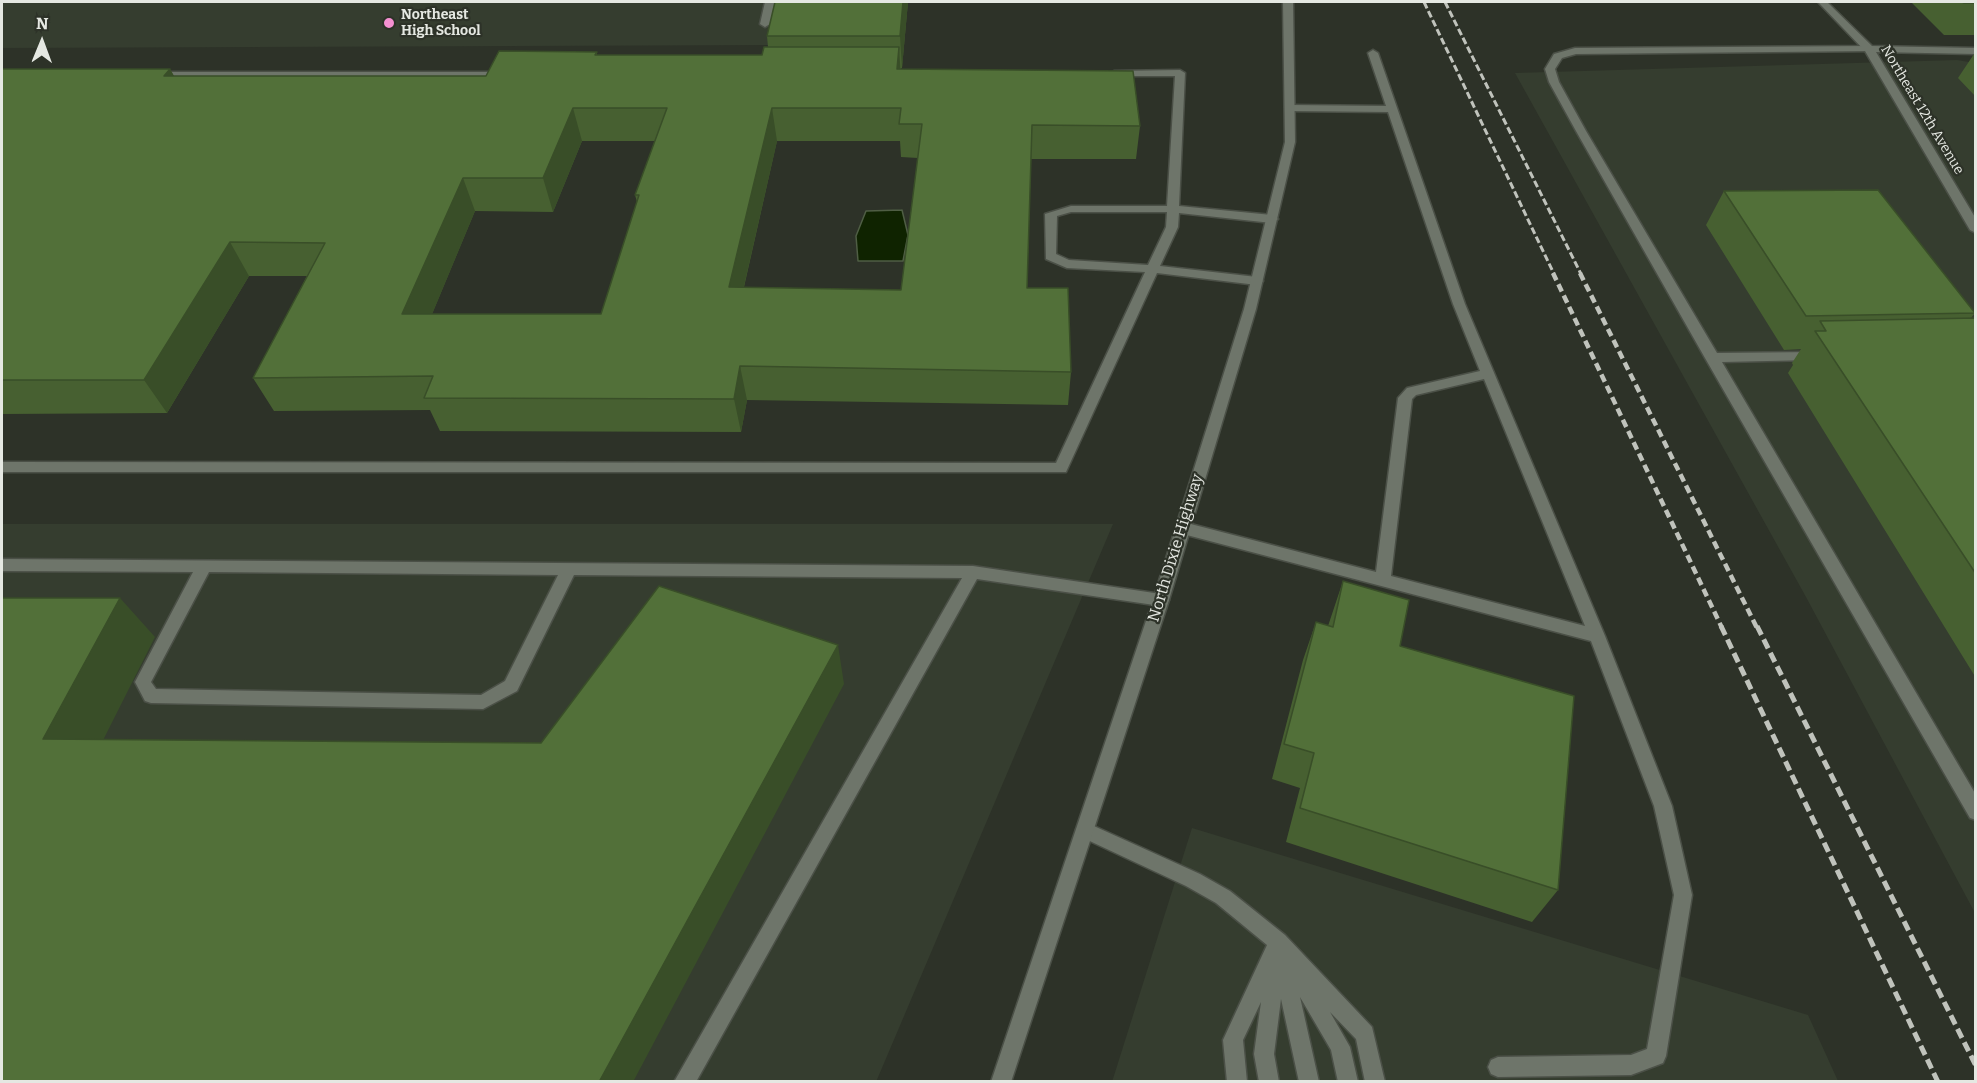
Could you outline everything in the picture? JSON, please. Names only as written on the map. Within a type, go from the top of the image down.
[{"type":"main road","points":[[765,24],[770,2]]},
{"type":"main road","name":"North Dixie Highway","points":[[1001,1082],[1161,600],[1257,281],[1290,142],[1288,2]]},
{"type":"main road","name":"Northeast 12th Avenue","points":[[1822,2],[1869,49],[1976,230]]},
{"type":"main road","points":[[1976,51],[1869,49],[1575,51],[1558,56],[1550,69],[1559,92],[1976,812]]},
{"type":"main road","points":[[1373,53],[1459,304],[1598,636],[1663,806],[1683,895],[1656,1056],[1631,1065],[1498,1067]]},
{"type":"main road","points":[[2,467],[1061,468],[1172,226],[1180,73],[1096,74]]},
{"type":"main road","points":[[144,75],[513,75]]},
{"type":"main road","points":[[1290,108],[1392,109]]},
{"type":"main road","points":[[1257,281],[1152,269],[1067,264],[1050,256],[1051,214],[1071,209],[1173,210],[1272,219]]},
{"type":"main road","points":[[1712,358],[1832,356]]},
{"type":"main road","points":[[1383,580],[1405,398],[1412,391],[1488,374]]},
{"type":"main road","points":[[1183,528],[1598,636]]},
{"type":"main road","points":[[2,566],[973,572],[1161,600]]},
{"type":"main road","points":[[204,567],[143,682],[151,696],[483,702],[511,686],[569,569]]},
{"type":"main road","points":[[684,1082],[973,572]]},
{"type":"main road","points":[[1085,830],[1193,880],[1223,897],[1278,942],[1365,1034],[1375,1082]]},
{"type":"main road","points":[[1237,1082],[1233,1040],[1278,942]]},
{"type":"main road","points":[[1269,1082],[1264,1054],[1278,942]]},
{"type":"main road","points":[[1278,942],[1309,1082]]},
{"type":"main road","points":[[1278,942],[1340,1047],[1347,1082]]},
{"type":"shaded area","name":"Northeast High School","points":[[2,2],[781,2],[773,45],[2,48]]},
{"type":"shaded area","points":[[1957,60],[1975,63],[1975,913],[1806,597],[1515,73]]},
{"type":"shaded area","points":[[902,210],[908,235],[903,261],[858,261],[856,236],[866,211]]},
{"type":"shaded area","points":[[2,524],[1113,524],[876,1082],[2,1081]]},
{"type":"shaded area","points":[[1192,828],[1808,1015],[1838,1081],[1112,1082]]},
{"type":"building","points":[[775,2],[903,2],[900,36],[767,36]]},
{"type":"building","points":[[764,47],[899,47],[897,69],[1133,71],[1140,126],[1032,125],[1027,288],[1068,288],[1071,372],[740,366],[734,399],[424,398],[433,376],[253,378],[325,243],[230,242],[144,380],[2,380],[2,69],[170,69],[164,76],[486,76],[499,51],[597,52],[595,55],[762,55]],"holes":[[[573,108],[667,108],[635,195],[639,195],[601,314],[402,314],[463,178],[543,178]],[[772,108],[901,108],[899,124],[922,124],[901,290],[729,287]]]},
{"type":"building","points":[[1878,190],[1975,313],[1806,316],[1724,191]]},
{"type":"building","points":[[1976,318],[1976,574],[1815,331],[1826,331],[1820,321]]},
{"type":"building","points":[[1343,581],[1409,600],[1400,646],[1574,696],[1558,890],[1300,808],[1314,753],[1284,744],[1316,622],[1333,627]]},
{"type":"building","points":[[659,586],[838,645],[599,1082],[2,1082],[2,598],[120,598],[43,739],[541,743]]},
{"type":"railway","points":[[1424,2],[1554,274]]},
{"type":"railway","points":[[1445,2],[1581,274]]},
{"type":"railway","points":[[1553,273],[1722,628]]},
{"type":"railway","points":[[1580,273],[1757,628]]},
{"type":"railway","points":[[1721,626],[1938,1082]]},
{"type":"railway","points":[[1757,626],[1976,1066]]},
{"type":"place","name":"Northeast High School","points":[[389,23]]}]
